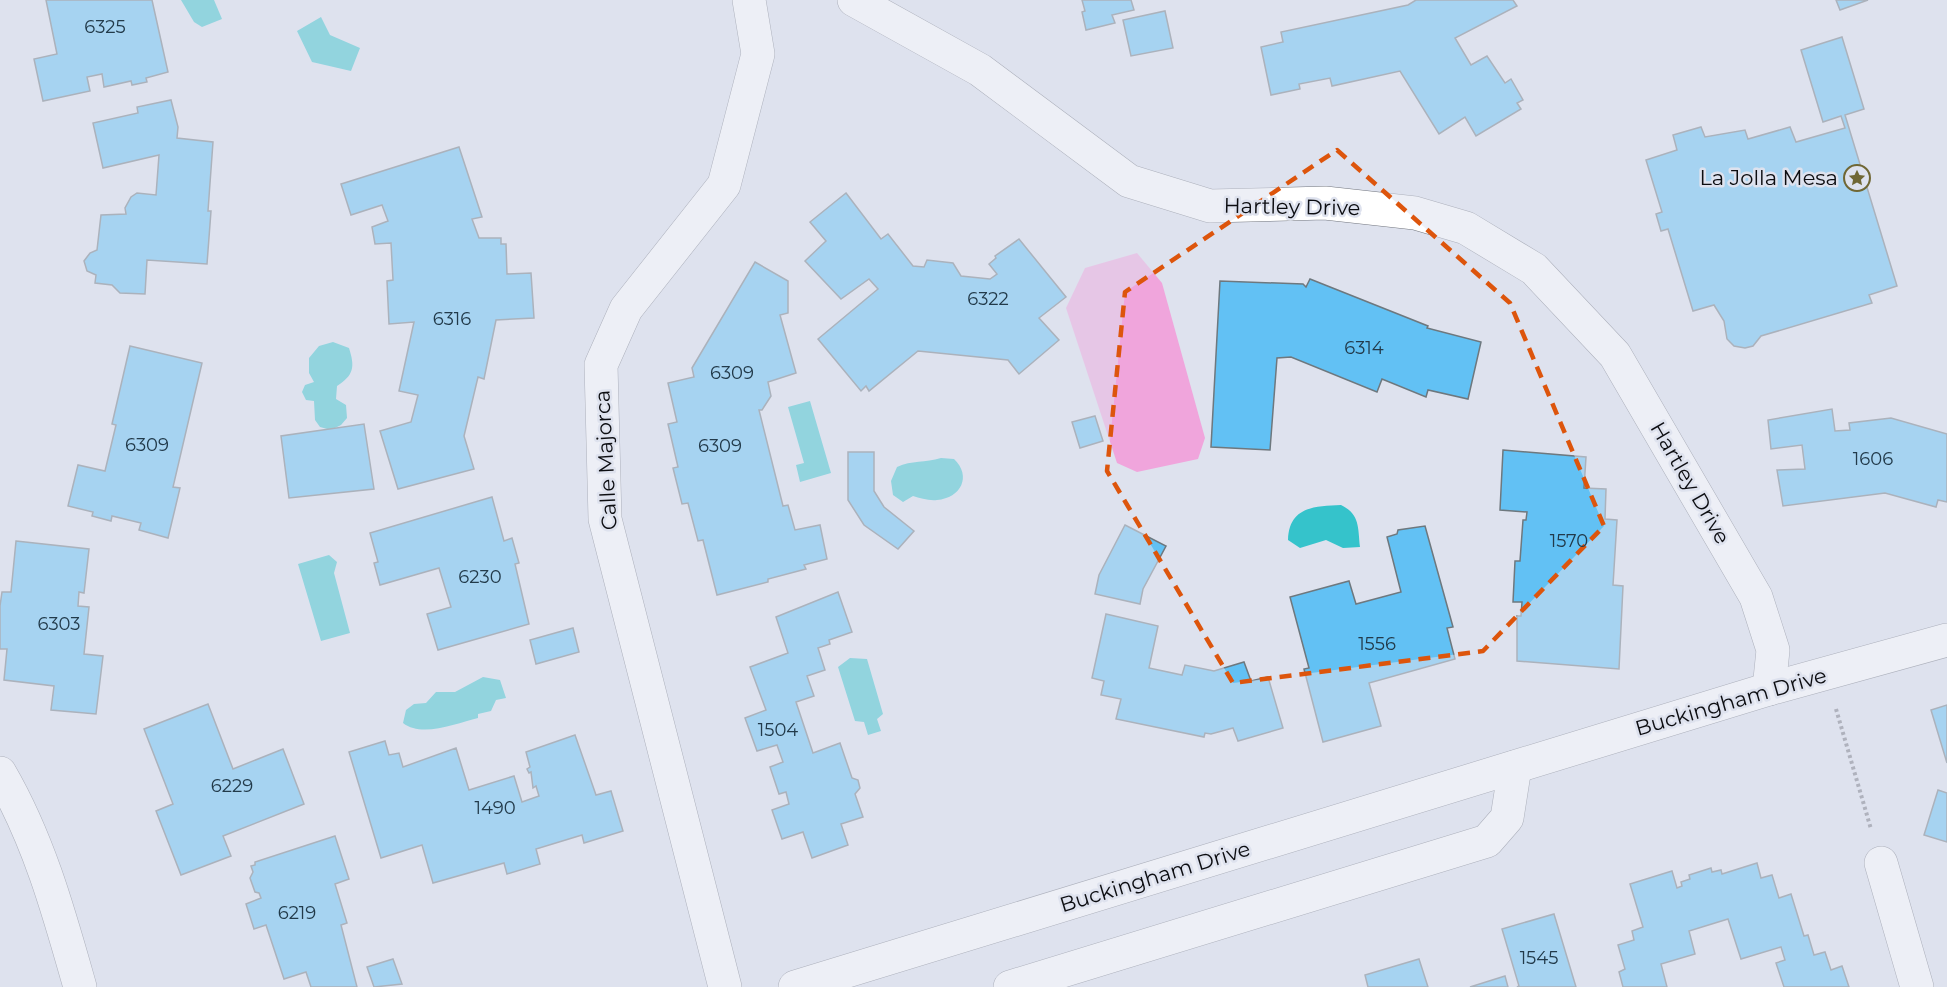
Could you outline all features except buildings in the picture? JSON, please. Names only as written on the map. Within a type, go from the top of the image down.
[{"type":"street","name":"Calle Majorca","points":[[725,987],[604,519],[601,365],[626,309],[724,185],[758,54],[749,0]]},
{"type":"street","name":"Hartley Drive","points":[[854,0],[980,70],[1129,181],[1210,206],[1325,203],[1415,213],[1466,228],[1534,269],[1615,355],[1756,597],[1773,650],[1769,689]]},
{"type":"street","name":"Buckingham Drive","points":[[795,987],[1769,689],[1947,640]]},
{"type":"street","points":[[1010,987],[1487,841],[1507,818],[1515,767]]},
{"type":"street","points":[[0,773],[21,809],[51,885],[80,987]]},
{"type":"street","points":[[1881,862],[1917,987]]},
{"type":"path","points":[[1826,674],[1881,862]]},
{"type":"highlighted area","points":[[1337,150],[1510,303],[1604,526],[1483,651],[1233,683],[1107,471],[1125,292]]},
{"type":"shaded area","points":[[1137,253],[1162,283],[1205,438],[1198,459],[1137,472],[1117,463],[1066,308],[1085,268]]},
{"type":"water","points":[[181,0],[214,0],[222,19],[202,27],[194,22]]},
{"type":"water","points":[[321,17],[330,35],[360,48],[351,71],[312,62],[297,31]]},
{"type":"water","points":[[333,342],[349,348],[352,370],[347,378],[337,386],[336,399],[346,405],[347,418],[341,425],[331,430],[320,427],[315,420],[314,401],[306,400],[302,392],[305,385],[314,382],[309,373],[309,358],[319,346]]},
{"type":"water","points":[[810,401],[831,473],[800,482],[796,465],[804,463],[788,407]]},
{"type":"water","points":[[941,458],[954,459],[959,466],[963,479],[958,491],[945,498],[934,500],[913,496],[903,502],[893,495],[891,481],[897,467]]},
{"type":"water","points":[[1341,505],[1355,517],[1360,547],[1343,548],[1326,540],[1300,548],[1288,540],[1289,529],[1293,521],[1305,510]]},
{"type":"water","points":[[329,555],[337,562],[334,573],[350,633],[321,641],[298,564]]},
{"type":"water","points":[[850,658],[867,659],[883,714],[877,719],[881,731],[868,735],[864,722],[855,721],[838,667]]},
{"type":"water","points":[[483,677],[500,680],[506,698],[496,700],[491,711],[478,714],[478,718],[440,728],[420,729],[403,723],[406,710],[414,704],[426,703],[436,692],[455,692]]},
{"type":"place","name":"La Jolla Mesa","points":[[1857,178]]}]
